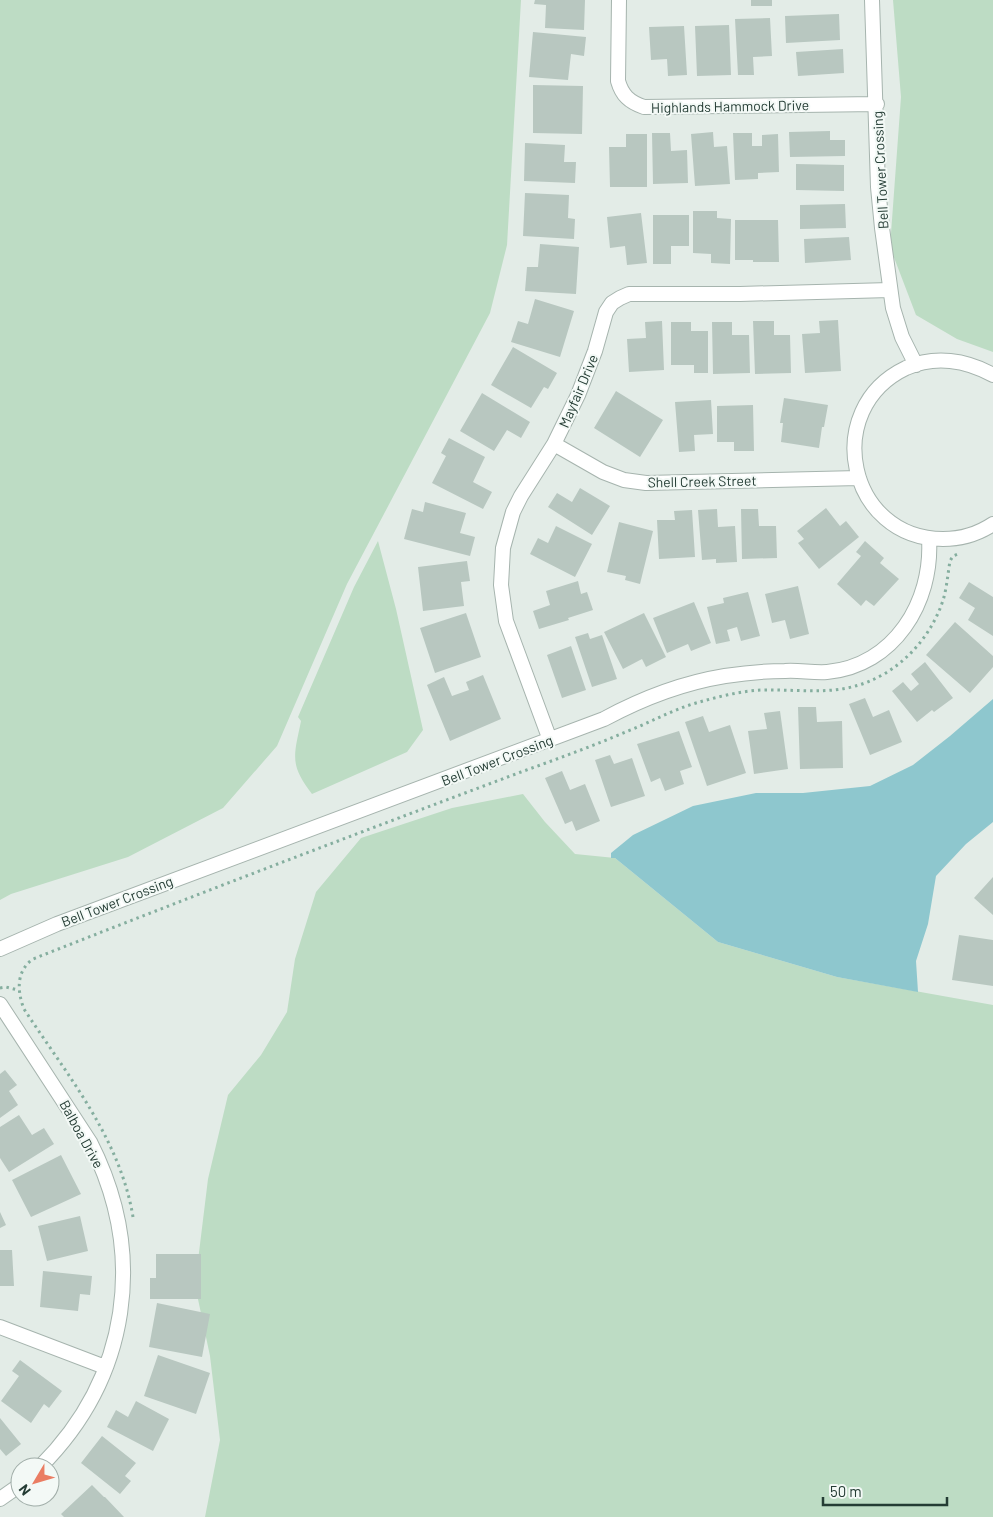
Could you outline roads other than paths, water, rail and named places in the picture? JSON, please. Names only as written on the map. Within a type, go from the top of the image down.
[{"type":"street","name":"Highlands Hammock Drive","points":[[619,0],[618,81],[626,98],[634,104],[644,107],[876,104]]},
{"type":"street","name":"Bell Tower Crossing","points":[[872,0],[878,187],[890,290],[902,337],[916,365]]},
{"type":"street","name":"Mayfair Drive","points":[[550,740],[512,639],[502,603],[503,548],[521,496],[554,444],[578,395],[595,351],[606,312],[612,304],[629,294],[740,294],[890,290]]},
{"type":"street","points":[[993,375],[968,363],[954,360],[939,360],[916,365],[898,372],[886,380],[867,402],[860,415],[854,443],[854,458],[859,478],[869,499],[889,521],[908,532],[929,539],[959,538],[974,534],[993,524]]},
{"type":"street","name":"Shell Creek Street","points":[[554,444],[603,472],[624,480],[646,483],[859,478]]},
{"type":"street","name":"Bell Tower Crossing","points":[[0,949],[66,920],[550,740],[604,719],[648,698],[702,681],[743,673],[826,672],[846,668],[873,656],[889,644],[903,629],[915,611],[924,592],[928,571],[929,539]]},
{"type":"street","name":"Balboa Drive","points":[[0,1004],[90,1142],[102,1166],[113,1199],[122,1239],[124,1280],[119,1321],[105,1367],[94,1392],[76,1424],[50,1457]]},
{"type":"street","points":[[0,1327],[105,1367]]},
{"type":"water","points":[[993,699],[993,822],[966,844],[936,876],[928,924],[916,961],[918,992],[837,977],[718,942],[615,858],[611,858],[611,853],[633,835],[693,806],[756,793],[803,793],[870,786],[913,765]]}]
